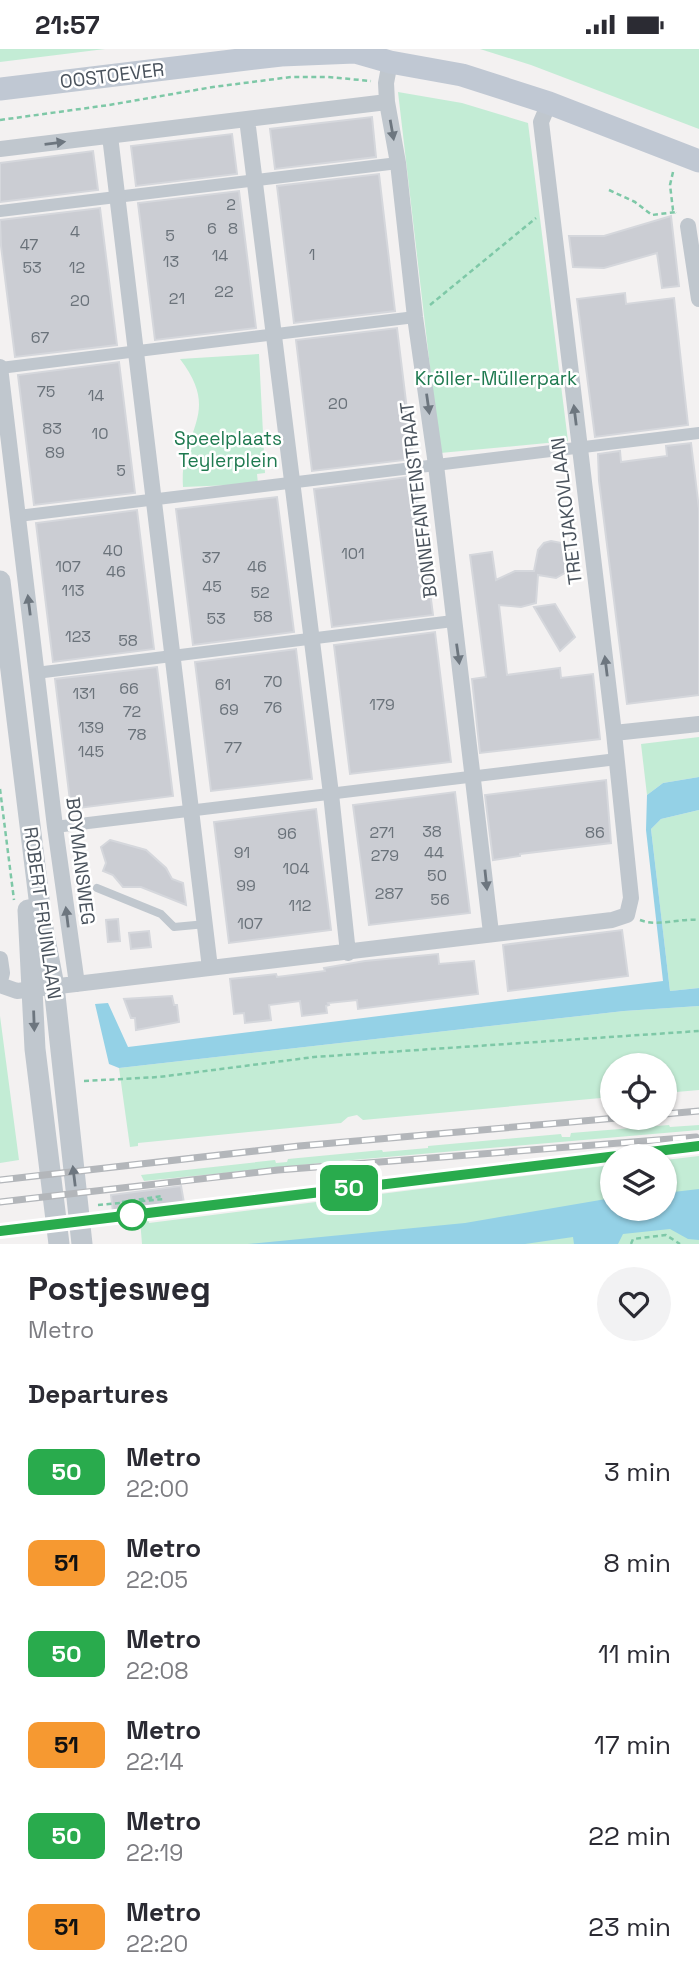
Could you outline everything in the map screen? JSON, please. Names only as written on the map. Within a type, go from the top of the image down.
[{"type":"main road","name":"OOSTOEVER","points":[[0,89],[281,55],[355,52],[390,62],[462,75],[549,103],[699,161]]},
{"type":"main road","name":"OOSTOEVER","points":[[0,104],[93,93],[281,64],[321,62],[353,65],[390,62]]},
{"type":"street","name":"BONNEFANTENSTRAAT","points":[[390,62],[386,83],[387,102],[398,163],[415,317],[436,465],[491,933]]},
{"type":"street","points":[[0,149],[387,102]]},
{"type":"street","name":"TRETJAKOVLAAN","points":[[491,933],[612,920],[627,915],[631,898],[614,733],[541,122],[549,103]]},
{"type":"street","points":[[247,119],[331,794],[348,953]]},
{"type":"street","points":[[110,136],[210,968]]},
{"type":"street","points":[[0,211],[398,163]]},
{"type":"street","points":[[688,226],[699,299]]},
{"type":"street","points":[[0,367],[415,317]]},
{"type":"street","name":"BOYMANSWEG","points":[[0,367],[55,827],[77,984]]},
{"type":"street","points":[[18,516],[699,433]]},
{"type":"street","name":"ROBERT FRUINLAAN","points":[[0,582],[42,923],[50,956],[35,1049],[59,1244]]},
{"type":"street","points":[[36,673],[453,621]]},
{"type":"street","name":"ROBERT FRUINLAAN","points":[[0,685],[29,915],[43,988],[82,1244]]},
{"type":"street","points":[[614,733],[699,724]]},
{"type":"street","points":[[55,827],[617,759]]},
{"type":"street","points":[[0,959],[0,983],[17,991],[348,953],[491,933]]},
{"type":"lane","points":[[97,888],[161,914],[174,927],[206,924]]},
{"type":"path","points":[[673,172],[670,185],[676,212],[688,226]]},
{"type":"path","points":[[609,190],[635,202],[652,215],[676,212]]},
{"type":"path","points":[[415,317],[549,199]]},
{"type":"path","name":"ROBERT FRUINLAAN","points":[[0,789],[15,908]]},
{"type":"path","points":[[649,923],[699,920]]},
{"type":"path","points":[[77,1082],[159,1077],[314,1057],[699,1031]]},
{"type":"path","points":[[98,1205],[163,1197]]},
{"type":"path","points":[[631,1244],[633,1239],[666,1235],[680,1244]]},
{"type":"green space","points":[[0,49],[105,49],[0,62]]},
{"type":"green space","points":[[480,49],[699,49],[699,129],[531,65]]},
{"type":"green space","name":"Kröller-Müllerpark","points":[[398,92],[462,103],[528,123],[568,441],[440,453]]},
{"type":"green space","name":"Speelplaats Teylerplein","points":[[259,354],[265,473],[257,474],[258,484],[183,487],[183,467],[199,409],[198,395],[192,378],[180,359]]},
{"type":"green space","points":[[699,737],[699,777],[663,783],[647,795],[641,744]]},
{"type":"green space","points":[[699,810],[699,988],[670,991],[651,829],[661,819]]},
{"type":"green space","points":[[699,1006],[699,1090],[677,1092],[677,1053],[600,1053],[600,1098],[363,1120],[357,1115],[348,1117],[341,1123],[138,1143],[138,1146],[130,1147],[119,1068],[624,1011]]},
{"type":"green space","points":[[0,1016],[19,1160],[0,1163]]},
{"type":"green space","points":[[699,1125],[699,1130],[144,1181],[141,1175],[561,1134],[562,1137],[570,1137],[571,1133],[677,1130],[677,1127]]},
{"type":"green space","points":[[699,1156],[699,1244],[142,1244],[140,1219],[148,1219],[149,1223],[600,1167],[600,1221],[677,1221],[677,1159]]},
{"type":"water","points":[[699,777],[699,810],[661,819],[651,829],[670,991],[699,988],[699,1006],[624,1011],[119,1068],[109,1064],[95,1004],[108,1003],[128,1047],[663,981],[646,830],[647,795],[663,783]]},
{"type":"water","points":[[699,1189],[699,1240],[688,1239],[670,1229],[623,1234],[618,1244],[574,1244],[573,1237],[525,1244],[248,1244],[465,1223],[600,1200],[600,1221],[677,1221],[677,1192]]},
{"type":"building","points":[[372,117],[376,157],[275,169],[270,129]]},
{"type":"building","points":[[232,134],[237,174],[136,186],[131,146]]},
{"type":"building","points":[[93,151],[98,190],[0,202],[0,163]]},
{"type":"building","points":[[379,174],[395,311],[294,323],[277,186]]},
{"type":"building","points":[[239,191],[256,328],[155,340],[138,203]]},
{"type":"building","points":[[100,208],[117,345],[15,357],[0,220]]},
{"type":"building","points":[[671,216],[679,286],[662,288],[657,253],[604,268],[573,267],[569,236],[604,236]]},
{"type":"building","points":[[625,293],[626,304],[674,298],[688,425],[595,437],[577,299]]},
{"type":"building","points":[[397,328],[413,459],[312,471],[296,340]]},
{"type":"building","points":[[119,362],[135,493],[34,505],[18,375]]},
{"type":"building","points":[[691,443],[699,509],[699,695],[627,704],[599,481],[598,454],[620,451],[621,462],[667,456],[666,446]]},
{"type":"building","points":[[415,476],[433,615],[332,627],[314,489]]},
{"type":"building","points":[[277,497],[294,632],[193,645],[176,509]]},
{"type":"building","points":[[137,510],[154,649],[53,662],[36,523]]},
{"type":"building","points":[[544,543],[561,543],[570,551],[572,562],[568,571],[556,578],[538,575],[536,603],[521,607],[499,605],[507,675],[560,668],[561,678],[593,674],[600,739],[480,753],[472,679],[486,677],[470,555],[492,552],[496,580],[515,571],[534,571],[538,550]]},
{"type":"building","points":[[555,604],[575,637],[560,651],[534,607]]},
{"type":"building","points":[[435,632],[451,762],[350,774],[334,645]]},
{"type":"building","points":[[296,649],[312,779],[211,791],[195,662]]},
{"type":"building","points":[[157,667],[173,796],[71,809],[55,679]]},
{"type":"building","points":[[606,780],[611,843],[493,860],[485,795]]},
{"type":"building","points":[[455,792],[470,913],[369,925],[353,805]]},
{"type":"building","points":[[316,809],[331,930],[229,943],[214,822]]},
{"type":"building","points":[[110,840],[146,850],[166,868],[172,879],[183,883],[186,905],[141,887],[123,887],[113,875],[103,871],[106,863],[101,847]]},
{"type":"building","points":[[118,919],[120,941],[108,942],[106,920]]},
{"type":"building","points":[[622,930],[628,976],[508,991],[503,945]]},
{"type":"building","points":[[149,931],[151,947],[131,949],[129,933]]},
{"type":"building","points":[[438,954],[439,964],[474,961],[478,994],[358,1009],[357,1000],[328,1003],[327,1013],[302,1016],[300,1001],[269,1005],[271,1020],[245,1023],[244,1013],[234,1014],[230,979],[276,974],[277,977],[325,971],[324,968],[365,961]]},
{"type":"building","points":[[172,996],[174,1005],[177,1005],[179,1022],[136,1030],[135,1018],[131,1018],[124,999]]},
{"type":"building","points":[[181,1186],[184,1203],[113,1212],[111,1195]]},
{"type":"railway","points":[[677,1113],[699,1111]]},
{"type":"railway","points":[[0,1180],[299,1146],[600,1119]]},
{"type":"railway","points":[[0,1202],[278,1170],[696,1137]]},
{"type":"railway","points":[[0,1231],[699,1146]]},
{"type":"metro line","name":"50","points":[[0,1231],[699,1146]]}]
